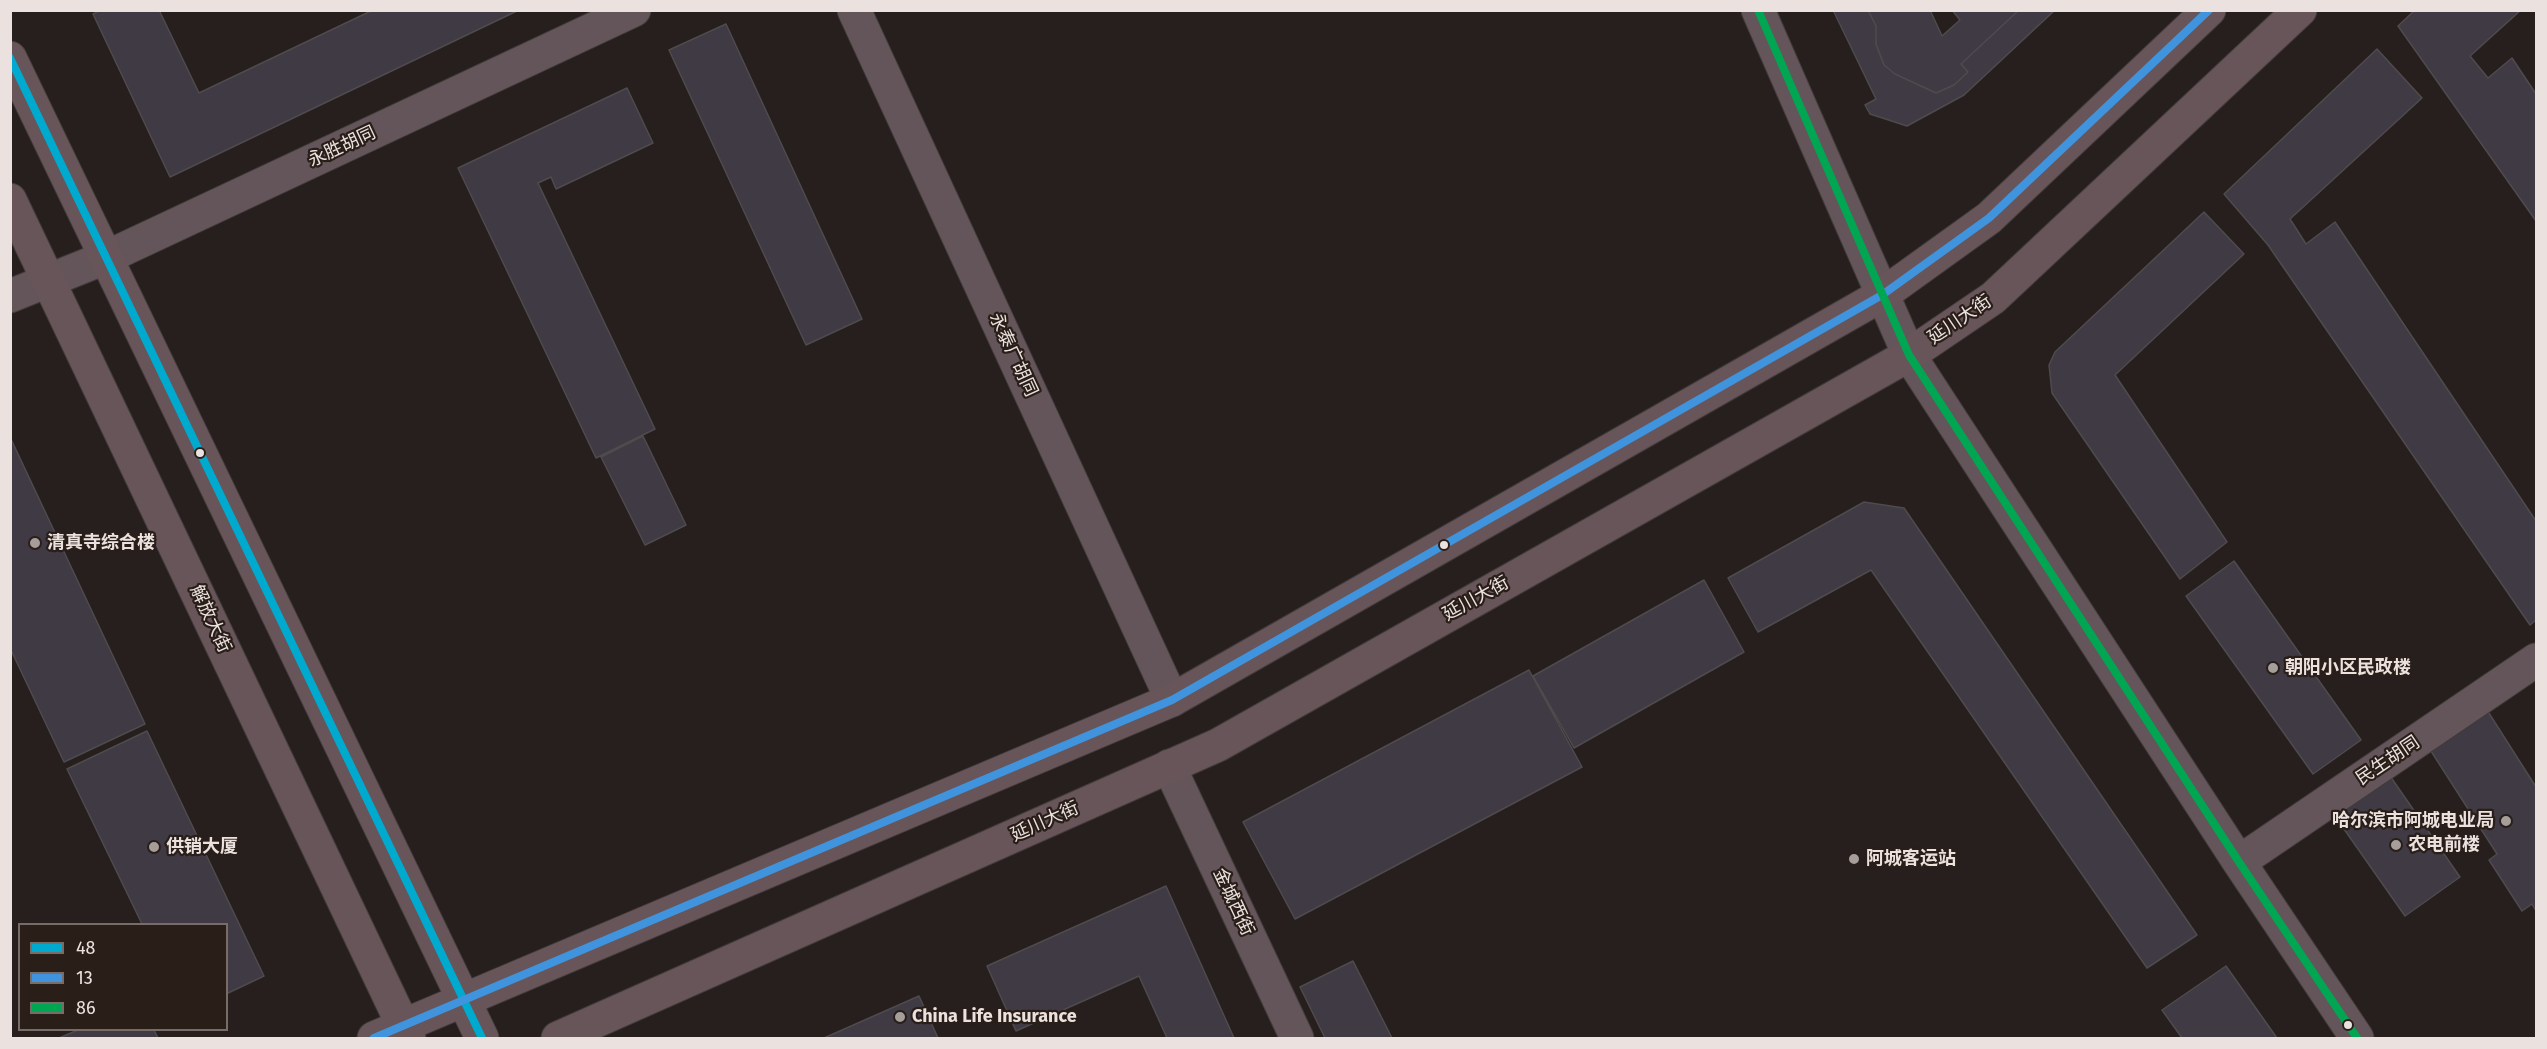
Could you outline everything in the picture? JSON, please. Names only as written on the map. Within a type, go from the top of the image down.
[{"type":"main road","points":[[396,1034],[463,1000],[1172,700],[1882,295],[1989,218],[2209,10]]},
{"type":"main road","name":"延川大街","points":[[558,1038],[1228,739],[1909,355],[1993,298],[2300,10]]},
{"type":"main road","points":[[10,58],[482,1038]]},
{"type":"main road","name":"解放大街","points":[[10,200],[50,282],[396,1034]]},
{"type":"street","name":"永胜胡同","points":[[10,296],[50,282],[107,257],[634,10]]},
{"type":"street","name":"永泰广胡同","points":[[854,10],[1172,700]]},
{"type":"street","points":[[1758,10],[1909,355],[2239,862],[2357,1038]]},
{"type":"street","name":"民生胡同","points":[[2239,862],[2536,660]]},
{"type":"street","name":"金城西街","points":[[1169,766],[1297,1038]]},
{"type":"building","points":[[101,10],[159,10],[199,93],[373,10],[519,10],[170,177],[93,14]]},
{"type":"building","points":[[1833,10],[1868,10],[1876,26],[1876,44],[1884,65],[1895,74],[1936,93],[1954,85],[1968,72],[1961,64],[2019,10],[2055,10],[1964,95],[1907,126],[1870,114],[1865,105],[1876,99]]},
{"type":"building","points":[[1868,10],[1930,10],[1942,36],[1960,20],[1952,10],[2019,10],[1961,64],[1968,72],[1954,85],[1936,93],[1895,74],[1884,65],[1876,44],[1876,26]]},
{"type":"building","points":[[2415,10],[2521,10],[2470,56],[2488,78],[2512,58],[2536,94],[2536,221],[2398,26]]},
{"type":"building","points":[[726,24],[862,319],[806,345],[669,50]]},
{"type":"building","points":[[2377,49],[2422,98],[2290,219],[2306,244],[2335,222],[2536,521],[2536,620],[2530,625],[2268,245],[2224,194]]},
{"type":"building","points":[[627,88],[653,143],[556,189],[551,177],[538,183],[655,429],[596,458],[458,168]]},
{"type":"building","points":[[2204,212],[2244,254],[2115,375],[2227,542],[2180,579],[2052,393],[2049,365],[2055,352]]},
{"type":"building","points":[[643,436],[686,525],[645,545],[601,457]]},
{"type":"building","name":"清真寺综合楼","points":[[10,437],[145,724],[64,762],[10,648]]},
{"type":"building","points":[[1864,502],[1904,508],[2197,935],[2147,968],[1871,570],[1758,632],[1728,578]]},
{"type":"building","name":"朝阳小区民政楼","points":[[2234,561],[2361,740],[2313,774],[2186,596]]},
{"type":"building","points":[[1704,580],[1744,652],[1574,748],[1533,676]]},
{"type":"building","points":[[1529,670],[1582,767],[1295,919],[1243,822]]},
{"type":"building","name":"哈尔滨市阿城电业局","points":[[2487,710],[2536,787],[2536,911],[2532,904],[2522,911],[2489,860],[2497,854],[2429,748]]},
{"type":"building","name":"供销大厦","points":[[147,731],[264,976],[228,993],[228,923],[142,923],[67,769]]},
{"type":"building","name":"农电前楼","points":[[2388,773],[2460,877],[2405,916],[2332,812]]},
{"type":"building","points":[[1166,886],[1234,1038],[1167,1038],[1139,976],[1016,1031],[987,966]]},
{"type":"building","points":[[1353,961],[1392,1038],[1325,1038],[1300,987]]},
{"type":"building","points":[[2226,966],[2277,1038],[2182,1038],[2162,1010]]},
{"type":"building","name":"China Life Insurance","points":[[919,996],[938,1038],[824,1038]]},
{"type":"building","points":[[76,1031],[154,1031],[158,1038],[59,1038]]},
{"type":"transit line","name":"86","points":[[1758,10],[1909,355],[2239,862],[2357,1038]]},
{"type":"transit line","name":"13","points":[[374,1038],[1172,700],[1882,295],[1989,218],[2209,10]]},
{"type":"transit line","name":"48","points":[[10,58],[482,1038]]},
{"type":"place","name":"清真寺综合楼","points":[[35,543]]},
{"type":"place","name":"朝阳小区民政楼","points":[[2273,668]]},
{"type":"place","name":"哈尔滨市阿城电业局","points":[[2506,821]]},
{"type":"place","name":"农电前楼","points":[[2396,845]]},
{"type":"place","name":"供销大厦","points":[[154,847]]},
{"type":"place","name":"阿城客运站","points":[[1854,859]]},
{"type":"place","name":"China Life Insurance","points":[[900,1017]]}]
